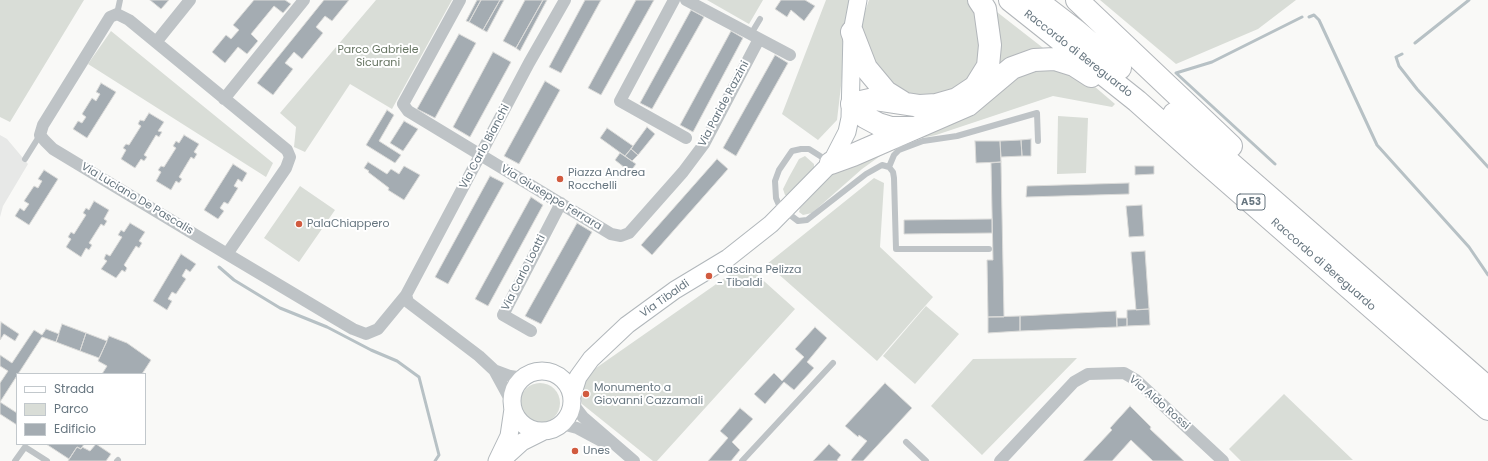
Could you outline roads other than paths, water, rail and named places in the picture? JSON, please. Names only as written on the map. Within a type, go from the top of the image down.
[{"type":"highway","points":[[852,104],[874,99],[920,106],[936,105],[957,99],[975,86],[988,66],[990,45],[985,9],[979,0]]},
{"type":"highway","name":"Raccordo di Bereguardo","points":[[1010,0],[1137,101],[1488,409]]},
{"type":"highway","name":"Raccordo di Bereguardo","points":[[1036,0],[1075,30],[1488,388]]},
{"type":"highway","points":[[1078,0],[1271,184],[1359,275]]},
{"type":"highway","points":[[852,32],[866,68],[886,92],[903,103]]},
{"type":"highway","points":[[831,163],[919,128],[968,105],[1012,68],[1034,60],[1055,59],[1074,65],[1111,89],[1203,160]]},
{"type":"highway","points":[[852,104],[865,117],[878,124],[891,128],[919,128]]},
{"type":"street","points":[[157,41],[190,0]]},
{"type":"street","points":[[224,99],[304,0]]},
{"type":"street","name":"Via Giuseppe Ferrara","points":[[460,0],[403,104],[408,111],[480,156],[611,234],[621,236]]},
{"type":"street","name":"Via Carlo Bianchi","points":[[406,295],[565,0]]},
{"type":"street","points":[[674,0],[620,101],[686,138]]},
{"type":"street","points":[[686,0],[790,55]]},
{"type":"street","name":"Via Tibaldi","points":[[572,399],[578,377],[591,359],[627,325],[675,290],[728,258],[785,211],[831,163],[847,132],[852,104],[852,32],[858,0]]},
{"type":"street","points":[[40,135],[43,125],[110,17],[117,14],[129,20],[157,41],[224,99],[287,150],[290,157],[286,168],[227,254]]},
{"type":"street","name":"Via Paride Razzini","points":[[621,236],[629,233],[683,172],[704,144],[755,37]]},
{"type":"street","name":"Via Luciano De Pascalis","points":[[40,135],[53,149],[353,329],[366,334],[378,329],[406,295]]},
{"type":"street","name":"Via Carlo Loatti","points":[[532,331],[503,315],[561,203]]},
{"type":"street","points":[[406,295],[408,302],[479,356],[494,370],[513,406],[518,419],[525,426],[534,430],[544,431]]},
{"type":"street","name":"Via Tibaldi","points":[[548,372],[569,368],[591,359]]},
{"type":"street","points":[[494,370],[524,378]]},
{"type":"street","points":[[497,461],[509,436],[516,387],[524,378],[535,372],[548,372],[563,380],[572,399],[584,417],[631,459]]},
{"type":"street","name":"Via Aldo Rossi","points":[[1000,461],[1074,382],[1088,374],[1124,373],[1136,380],[1223,461]]},
{"type":"street","points":[[501,461],[522,442],[562,424],[569,415],[572,399]]},
{"type":"street","points":[[562,424],[577,428],[631,459]]},
{"type":"lane","points":[[117,14],[120,0]]},
{"type":"lane","points":[[755,37],[760,19]]},
{"type":"lane","points":[[889,166],[894,155],[899,150],[923,141],[958,136],[1036,113],[1038,141]]},
{"type":"lane","points":[[25,159],[40,135]]},
{"type":"lane","points":[[831,163],[809,149],[792,151],[784,160],[774,181],[776,198],[779,205],[798,221],[807,220],[873,168],[882,165],[889,166],[893,172],[894,178],[896,249],[989,249]]},
{"type":"lane","points":[[742,461],[833,363]]},
{"type":"lane","points":[[906,442],[926,461]]},
{"type":"lane","points":[[15,461],[25,447],[47,461]]},
{"type":"waterway","points":[[1415,43],[1469,0]]},
{"type":"waterway","points":[[1309,17],[1314,15],[1319,20],[1377,145],[1469,247],[1488,275]]},
{"type":"waterway","points":[[1275,164],[1176,73],[1212,62],[1302,17]]},
{"type":"waterway","points":[[1402,54],[1396,57],[1399,66],[1417,89],[1488,167]]},
{"type":"waterway","points":[[219,267],[234,280],[280,308],[327,327],[371,350],[397,361],[419,377],[439,455],[435,461]]},
{"type":"place","name":"Piazza Andrea Rocchelli","points":[[560,179]]},
{"type":"place","name":"PalaChiappero","points":[[299,224]]},
{"type":"place","name":"Cascina Pelizza - Tibaldi","points":[[709,276]]},
{"type":"place","name":"Monumento a Giovanni Cazzamali","points":[[586,394]]},
{"type":"place","name":"Unes","points":[[575,451]]},
{"type":"park label","name":"Parco Gabriele Sicurani","points":[[378,56]]}]
